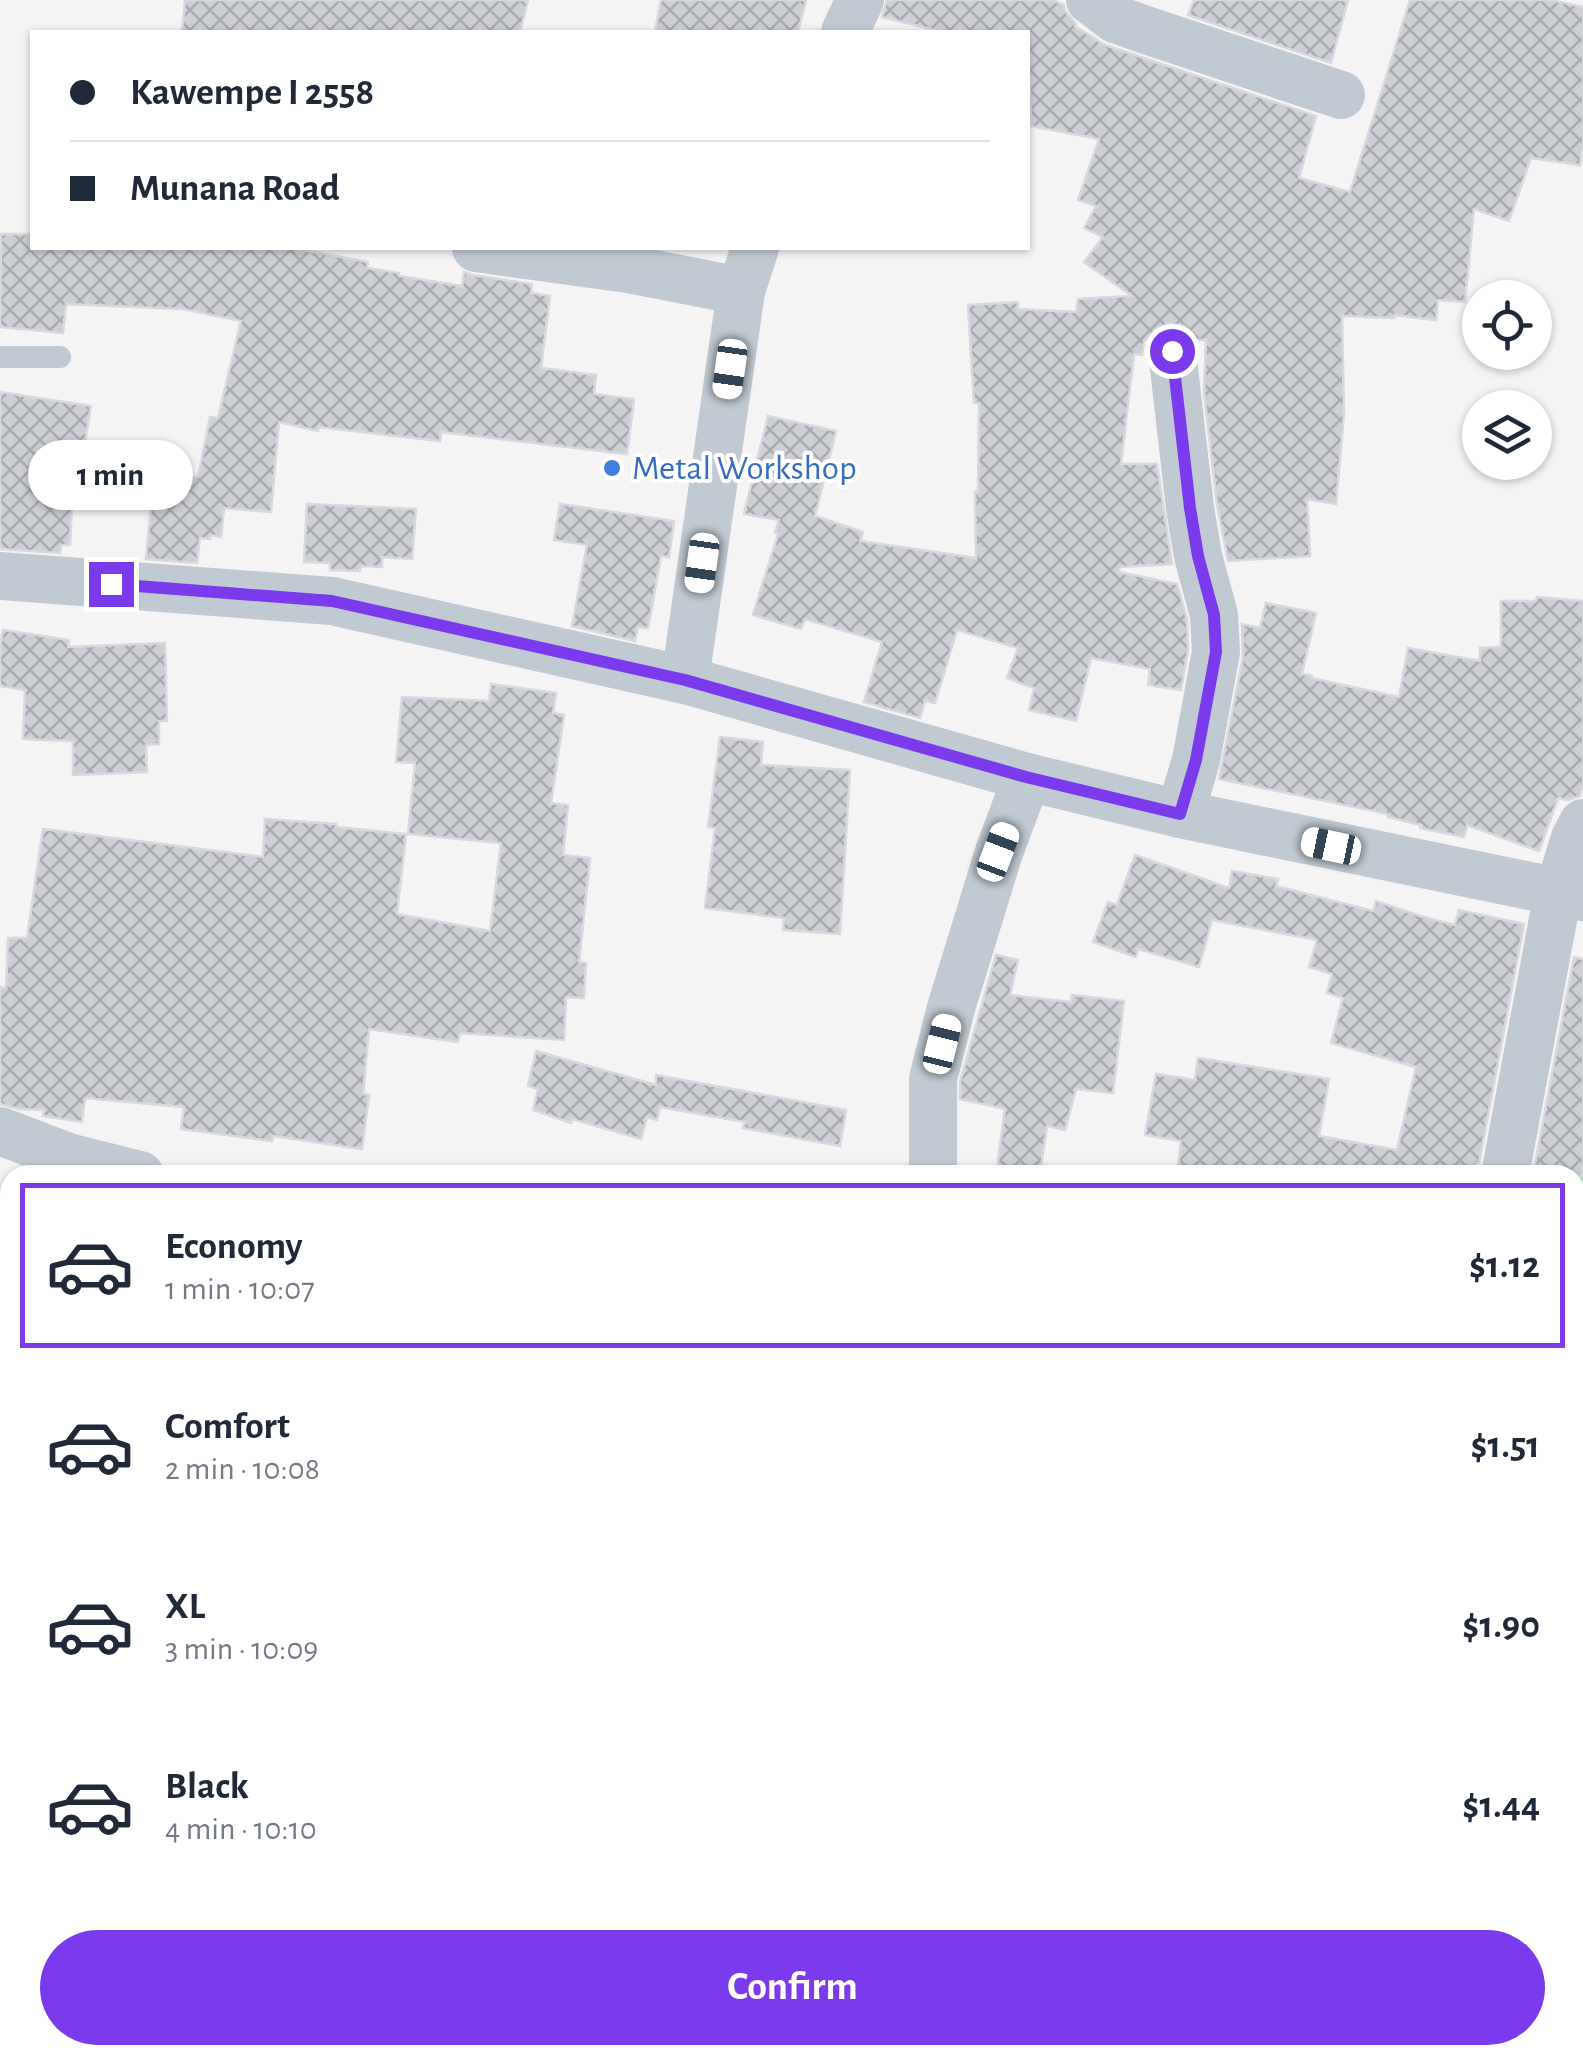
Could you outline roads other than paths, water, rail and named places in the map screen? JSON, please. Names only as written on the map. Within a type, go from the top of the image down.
[{"type":"street","points":[[846,30],[860,0]]},
{"type":"street","points":[[1090,0],[1115,18],[1143,29],[1341,95]]},
{"type":"street","points":[[490,250],[628,269],[748,269],[685,680]]},
{"type":"street","points":[[1172,351],[1190,508],[1214,615],[1216,652],[1196,760],[1180,814]]},
{"type":"street","points":[[0,576],[332,601],[685,680],[1026,777],[1180,814],[1570,895]]},
{"type":"street","points":[[933,1165],[932,1079],[998,852],[1026,777]]},
{"type":"street","points":[[1508,1165],[1570,895],[1576,838],[1583,823]]},
{"type":"street","points":[[0,1131],[102,1165]]},
{"type":"lane","points":[[0,357],[60,357]]},
{"type":"place","name":"Metal Workshop","points":[[612,468]]}]
